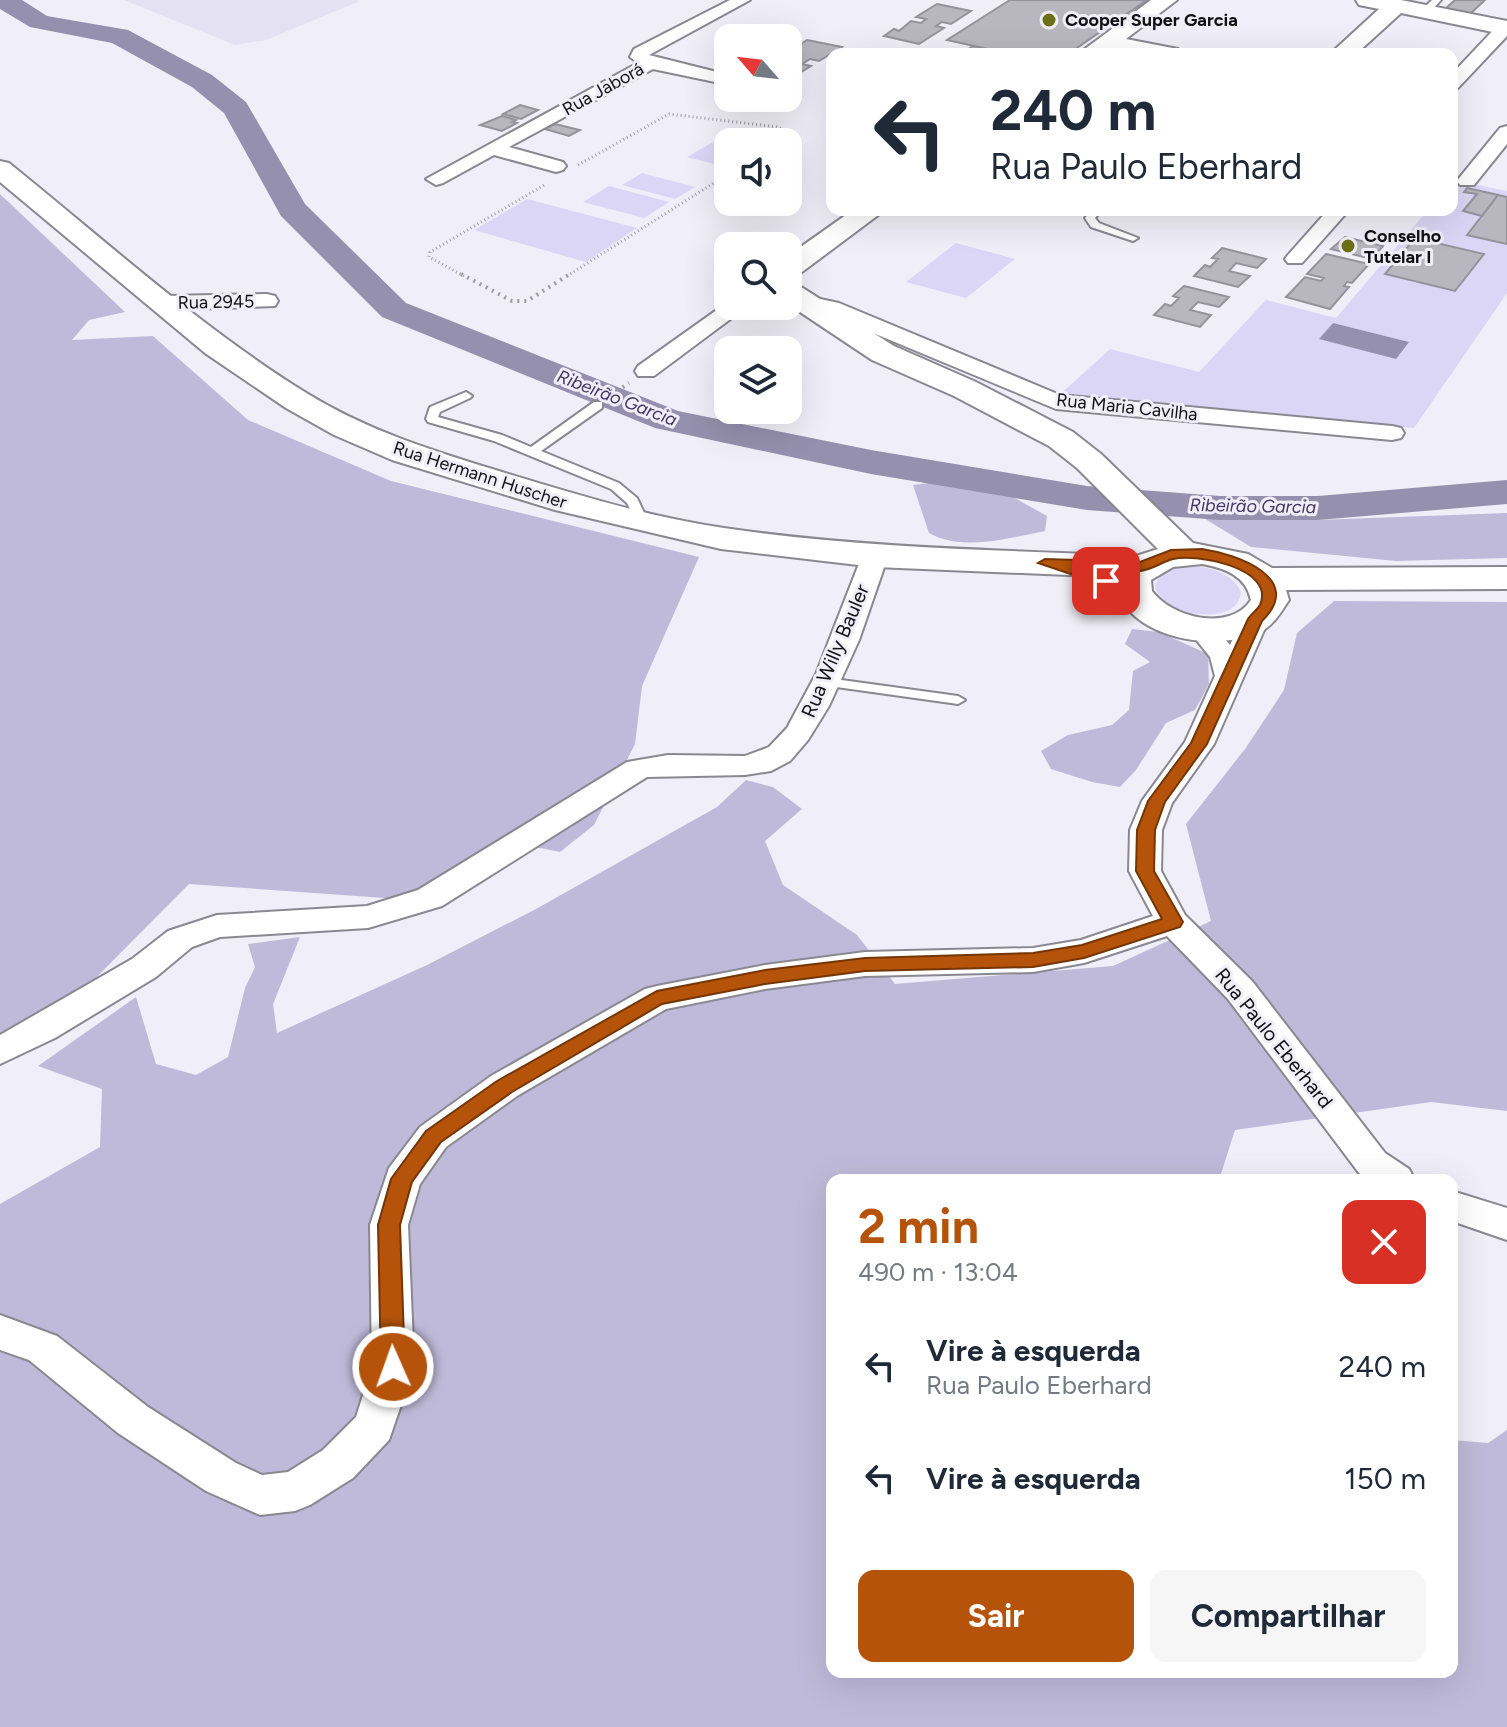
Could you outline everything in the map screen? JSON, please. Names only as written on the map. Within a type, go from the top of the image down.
[{"type":"main road","points":[[1098,48],[1166,0]]},
{"type":"main road","points":[[1369,0],[1396,6],[1431,6],[1506,27]]},
{"type":"main road","points":[[1349,48],[1396,6]]},
{"type":"main road","name":"Rua Hermann Huscher","points":[[0,169],[216,346],[297,401],[346,428],[404,453],[497,483],[721,538],[875,556],[1045,563],[1118,585],[1138,580]]},
{"type":"main road","points":[[802,259],[863,216]]},
{"type":"main road","points":[[802,300],[883,353],[1039,426],[1089,461],[1183,553]]},
{"type":"main road","points":[[1183,553],[1229,559],[1263,579],[1270,600],[1263,613],[1232,627],[1201,628],[1171,622],[1155,614],[1138,580],[1160,557],[1183,553]]},
{"type":"main road","points":[[1263,579],[1507,578]]},
{"type":"street","name":"Rua Jaborá","points":[[651,63],[642,61],[640,53],[742,0]]},
{"type":"street","points":[[1458,78],[1506,27]]},
{"type":"street","name":"Rua Jaborá","points":[[436,179],[651,63]]},
{"type":"street","points":[[651,63],[714,77]]},
{"type":"street","points":[[1467,181],[1507,132]]},
{"type":"street","points":[[493,149],[559,172]]},
{"type":"street","points":[[1295,259],[1334,216]]},
{"type":"street","name":"Rua Maria Cavilha","points":[[802,299],[1056,402],[1392,433]]},
{"type":"street","name":"Rua 2945","points":[[165,303],[267,301]]},
{"type":"street","points":[[646,371],[717,320]]},
{"type":"street","name":"Rua Willy Bauler","points":[[0,1051],[43,1029],[144,968],[180,939],[217,926],[368,917],[403,908],[430,898],[638,769],[650,766],[764,763],[795,740],[827,682],[875,556]]},
{"type":"street","name":"Rua Paulo Eberhard","points":[[1255,619],[1199,744],[1157,801],[1146,830],[1145,871],[1173,922],[1240,990],[1372,1163],[1388,1174]]},
{"type":"street","points":[[1201,628],[1224,656],[1230,678]]},
{"type":"street","points":[[0,1332],[43,1348],[133,1420],[221,1477],[260,1495],[295,1491],[338,1464],[374,1427],[393,1367],[389,1225],[402,1179],[433,1137],[504,1086],[657,998],[765,977],[865,964],[1033,960],[1084,951],[1173,922]]},
{"type":"street","points":[[1458,1208],[1507,1224]]},
{"type":"lane","points":[[1092,216],[1095,225],[1133,238]]},
{"type":"lane","points":[[466,396],[434,410],[432,419],[498,438],[615,486],[633,501],[642,521]]},
{"type":"lane","points":[[532,452],[598,405]]},
{"type":"lane","points":[[827,682],[958,700]]},
{"type":"path","points":[[714,183],[527,301],[512,301],[429,257],[430,252],[559,172],[669,114],[780,128]]},
{"type":"path","points":[[598,405],[646,371]]},
{"type":"shaded area","points":[[124,0],[360,1],[266,40],[235,45]]},
{"type":"shaded area","points":[[714,141],[714,164],[687,157]]},
{"type":"shaded area","points":[[642,173],[695,187],[675,199],[622,185]]},
{"type":"shaded area","points":[[1458,181],[1507,191],[1507,293],[1414,428],[1055,399],[1110,349],[1199,372],[1266,300],[1336,318],[1423,216],[1458,216]]},
{"type":"shaded area","points":[[609,186],[669,202],[644,218],[583,202]]},
{"type":"shaded area","points":[[0,194],[125,312],[89,320],[72,340],[153,336],[248,420],[391,481],[699,557],[642,686],[635,744],[594,825],[560,852],[530,846],[399,899],[189,884],[58,1016],[0,1044]]},
{"type":"shaded area","points":[[527,199],[637,228],[586,262],[474,230]]},
{"type":"shaded area","points":[[956,243],[1015,259],[966,298],[906,282]]},
{"type":"shaded area","points":[[1333,323],[1409,342],[1396,359],[1319,339]]},
{"type":"shaded area","points":[[937,482],[1004,492],[1047,516],[1045,531],[971,543],[943,539],[929,533],[913,485]]},
{"type":"shaded area","points":[[1507,513],[1507,558],[1396,561],[1251,547],[1202,517],[1317,520]]},
{"type":"shaded area","points":[[1190,566],[1212,569],[1226,575],[1241,592],[1237,603],[1228,611],[1215,614],[1201,614],[1172,606],[1155,587],[1157,581],[1164,573]]},
{"type":"shaded area","points":[[1334,601],[1507,602],[1507,1111],[1431,1102],[1235,1130],[1221,1174],[826,1174],[826,1678],[1458,1678],[1458,1440],[1488,1443],[1507,1430],[1507,1727],[0,1727],[0,1204],[100,1147],[102,1089],[38,1066],[136,997],[156,1064],[196,1075],[228,1057],[245,988],[255,967],[248,944],[300,937],[273,1004],[277,1033],[427,965],[536,909],[717,807],[746,780],[773,787],[802,809],[765,841],[783,885],[857,935],[895,984],[1113,966],[1211,921],[1186,824],[1245,749],[1284,690],[1297,633]]},
{"type":"shaded area","points":[[1132,629],[1159,632],[1208,654],[1209,684],[1195,710],[1166,723],[1136,770],[1120,787],[1051,769],[1041,751],[1068,735],[1112,725],[1129,710],[1133,671],[1150,662],[1125,644]]},
{"type":"building","name":"Cooper Super Garcia","points":[[1010,0],[1147,0],[1077,48],[984,48],[947,40]]},
{"type":"building","points":[[1455,0],[1485,0],[1469,15],[1444,10]]},
{"type":"building","points":[[937,4],[971,11],[951,24],[942,22],[936,26],[944,28],[919,44],[884,36],[894,29],[899,31],[911,21],[921,23],[926,19],[916,17]]},
{"type":"building","points":[[807,40],[842,47],[826,48],[826,57],[819,61],[810,59],[802,64],[802,43]]},
{"type":"building","points":[[520,105],[538,110],[521,119],[503,114]]},
{"type":"building","points":[[502,116],[517,123],[502,131],[480,125]]},
{"type":"building","points":[[555,124],[580,130],[569,136],[545,129]]},
{"type":"building","points":[[1467,188],[1498,195],[1482,216],[1463,211],[1477,194],[1464,192]]},
{"type":"building","points":[[1498,195],[1507,197],[1507,244],[1467,235]]},
{"type":"building","points":[[1345,237],[1383,246],[1372,259],[1331,249]]},
{"type":"building","points":[[1415,238],[1484,254],[1455,291],[1385,274]]},
{"type":"building","points":[[1222,248],[1266,259],[1257,268],[1236,263],[1229,271],[1250,276],[1238,287],[1194,276],[1205,265],[1210,267],[1218,259],[1212,258]]},
{"type":"building","points":[[1326,254],[1369,264],[1352,283],[1347,282],[1344,286],[1349,287],[1330,309],[1286,297],[1305,277],[1321,281],[1324,278],[1307,274]]},
{"type":"building","points":[[1184,286],[1229,297],[1219,307],[1198,302],[1190,310],[1211,315],[1200,327],[1154,315],[1165,304],[1171,306],[1179,298],[1173,296]]},
{"type":"waterway","name":"Ribeirão Garcia","points":[[4,0],[39,22],[119,36],[202,81],[236,108],[292,209],[394,310],[668,420],[871,462],[1087,498],[1220,508],[1318,508],[1507,492]]},
{"type":"place","name":"Cooper Super Garcia","points":[[1049,20]]},
{"type":"place","name":"Conselho Tutelar I","points":[[1348,246]]},
{"type":"route","points":[[393,1367],[389,1225],[402,1179],[433,1137],[504,1086],[657,998],[765,977],[865,964],[1033,960],[1084,951],[1173,922],[1145,871],[1146,830],[1157,801],[1199,744],[1249,639],[1255,619],[1267,607],[1270,593],[1263,579],[1252,570],[1220,556],[1202,553],[1171,554],[1142,567],[1045,563],[1106,581]]}]
